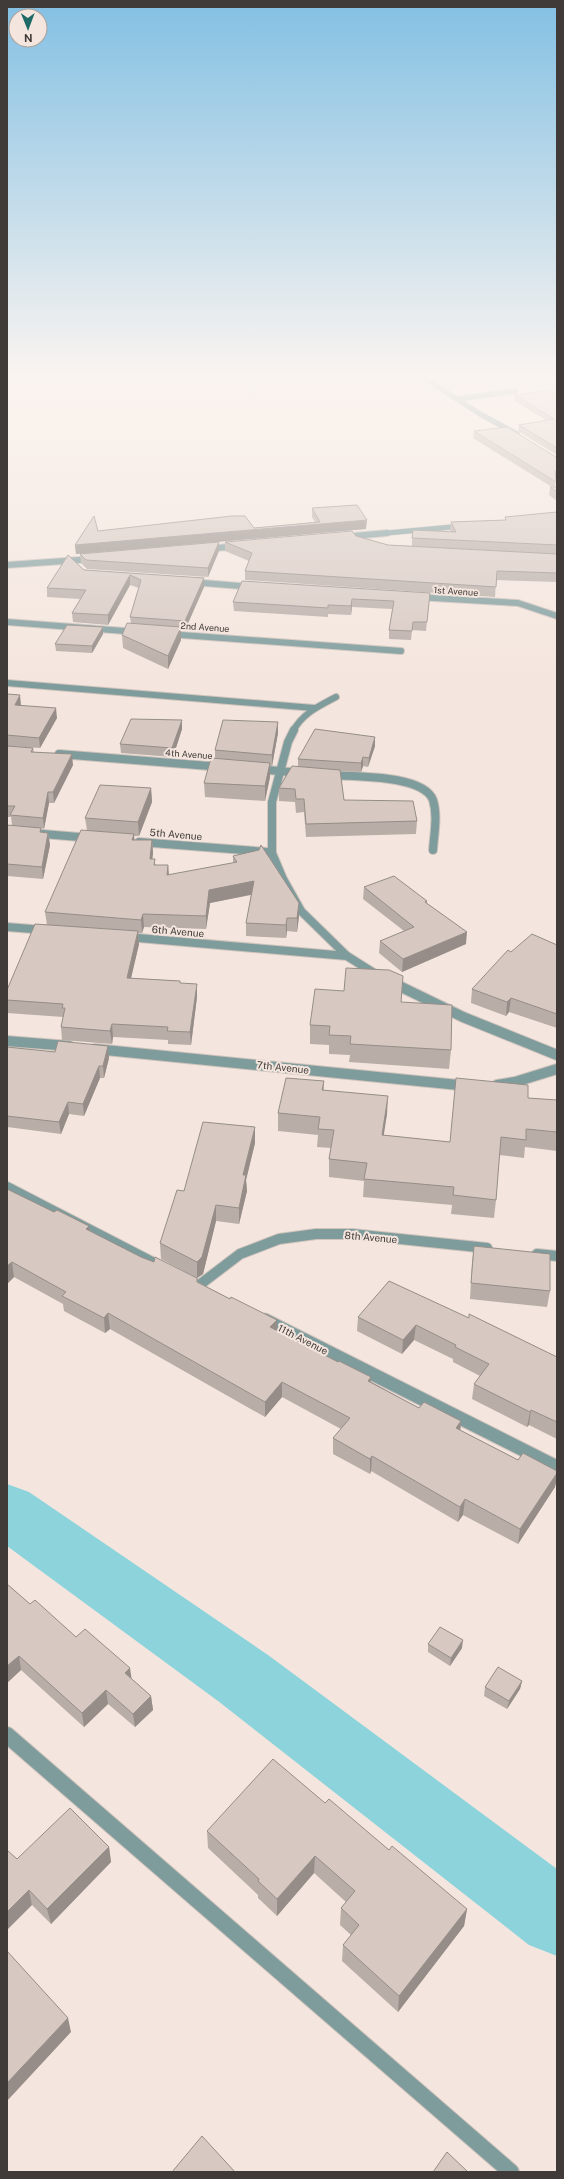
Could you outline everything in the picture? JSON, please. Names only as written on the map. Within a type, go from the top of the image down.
[{"type":"street","points":[[332,538],[472,525]]},
{"type":"street","points":[[355,536],[357,540],[362,542]]},
{"type":"street","points":[[197,549],[245,545]]},
{"type":"street","points":[[7,563],[102,558]]},
{"type":"street","points":[[71,560],[76,568]]},
{"type":"street","points":[[182,582],[261,587]]},
{"type":"street","name":"1st Avenue","points":[[409,597],[518,603],[557,616]]},
{"type":"street","points":[[7,622],[148,632]]},
{"type":"street","name":"2nd Avenue","points":[[164,633],[401,651]]},
{"type":"street","points":[[7,683],[314,708]]},
{"type":"street","points":[[336,697],[314,708],[302,718],[294,729],[278,771],[272,802],[272,852],[283,879],[301,911],[347,956],[377,975],[463,1018],[557,1055]]},
{"type":"street","name":"4th Avenue","points":[[54,754],[232,767]]},
{"type":"street","points":[[247,768],[406,782],[422,788],[430,795],[434,808],[433,850]]},
{"type":"street","points":[[7,831],[101,839]]},
{"type":"street","name":"5th Avenue","points":[[132,841],[272,852]]},
{"type":"street","points":[[7,927],[54,931]]},
{"type":"street","name":"6th Avenue","points":[[118,936],[347,956]]},
{"type":"street","name":"7th Avenue","points":[[7,1041],[483,1086],[516,1082],[557,1069]]},
{"type":"street","points":[[7,1187],[169,1271]]},
{"type":"street","name":"8th Avenue","points":[[212,1293],[194,1284],[240,1254],[279,1239],[316,1234],[352,1234],[502,1250]]},
{"type":"street","points":[[525,1252],[557,1256]]},
{"type":"street","name":"11th Avenue","points":[[254,1314],[557,1467]]},
{"type":"street","points":[[7,1735],[511,2172]]},
{"type":"building","points":[[550,487],[557,487],[557,492]]},
{"type":"building","points":[[357,505],[367,520],[75,545],[94,516],[98,531],[232,516],[245,516],[254,528],[320,522],[312,508]]},
{"type":"building","points":[[557,512],[557,545],[412,538],[413,530],[456,532],[451,522],[506,520],[505,517]]},
{"type":"building","points":[[352,531],[356,536],[388,545],[557,554],[557,573],[497,571],[496,587],[245,571],[252,553],[225,542]]},
{"type":"building","points":[[219,542],[208,568],[86,560],[80,554]]},
{"type":"building","points":[[68,555],[84,570],[204,578],[185,621],[130,617],[141,580],[130,575],[108,615],[72,613],[86,590],[47,588]]},
{"type":"building","points":[[242,581],[430,593],[427,622],[413,622],[412,631],[389,630],[394,601],[352,599],[351,606],[328,605],[328,608],[233,602]]},
{"type":"building","points":[[127,623],[181,627],[168,656],[122,635]]},
{"type":"building","points":[[67,625],[103,627],[92,646],[55,644]]},
{"type":"building","points":[[7,694],[20,695],[15,705],[56,708],[39,738],[7,735]]},
{"type":"building","points":[[131,719],[182,720],[172,748],[120,744]]},
{"type":"building","points":[[223,720],[278,722],[272,755],[215,750]]},
{"type":"building","points":[[315,729],[375,737],[369,758],[363,757],[361,763],[298,759]]},
{"type":"building","points":[[7,746],[33,748],[31,752],[72,754],[53,792],[48,792],[43,818],[10,815],[15,806],[7,806]]},
{"type":"building","points":[[211,758],[270,763],[265,786],[204,783]]},
{"type":"building","points":[[292,766],[340,770],[344,800],[413,801],[417,821],[306,824],[304,799],[296,799],[295,789],[279,788]]},
{"type":"building","points":[[100,785],[151,788],[138,822],[85,818]]},
{"type":"building","points":[[7,825],[41,828],[40,832],[48,833],[42,867],[7,864]]},
{"type":"building","points":[[81,830],[134,834],[132,840],[152,840],[150,859],[155,859],[154,865],[168,865],[167,875],[237,862],[233,856],[259,850],[261,845],[299,903],[297,918],[287,918],[286,925],[246,923],[254,881],[209,890],[206,916],[143,914],[141,920],[45,912]]},
{"type":"building","points":[[394,876],[427,901],[425,902],[467,932],[403,959],[380,941],[414,927],[364,887]]},
{"type":"building","points":[[35,924],[138,931],[127,978],[180,981],[180,983],[197,984],[190,1032],[167,1031],[168,1027],[112,1024],[110,1031],[61,1027],[65,1008],[62,1008],[63,1004],[7,1000],[7,990]]},
{"type":"building","points":[[532,934],[557,945],[557,1014],[511,998],[507,1002],[472,989],[508,950],[511,952]]},
{"type":"building","points":[[346,968],[389,970],[403,976],[401,1002],[452,1005],[451,1050],[350,1044],[351,1036],[329,1035],[330,1026],[310,1025],[315,989],[344,991]]},
{"type":"building","points":[[58,1041],[108,1046],[103,1066],[99,1066],[83,1104],[68,1102],[59,1122],[7,1116],[7,1047],[55,1052]]},
{"type":"building","points":[[286,1078],[324,1081],[322,1090],[388,1096],[382,1135],[450,1142],[456,1078],[528,1085],[528,1098],[557,1100],[557,1132],[526,1129],[526,1140],[501,1137],[496,1200],[453,1195],[454,1187],[364,1179],[367,1163],[329,1159],[334,1130],[318,1129],[320,1117],[278,1113]]},
{"type":"building","points":[[203,1122],[255,1127],[243,1175],[246,1175],[239,1208],[216,1205],[202,1257],[197,1262],[160,1243],[177,1190],[184,1191]]},
{"type":"building","points":[[7,1189],[54,1212],[57,1210],[89,1226],[86,1229],[141,1257],[154,1262],[155,1257],[197,1278],[197,1282],[277,1320],[270,1327],[371,1377],[368,1381],[419,1408],[424,1402],[461,1421],[456,1428],[518,1460],[523,1453],[557,1471],[557,1473],[520,1529],[465,1499],[460,1507],[372,1456],[370,1459],[333,1438],[350,1418],[282,1382],[265,1402],[108,1313],[104,1318],[62,1296],[66,1292],[12,1262],[7,1266]]},
{"type":"building","points":[[474,1246],[550,1254],[550,1291],[471,1283]]},
{"type":"building","points":[[389,1281],[469,1318],[469,1314],[557,1357],[557,1422],[531,1410],[530,1412],[474,1384],[489,1364],[455,1347],[456,1345],[416,1325],[403,1340],[358,1317]]},
{"type":"building","points":[[7,1584],[30,1604],[35,1600],[76,1637],[85,1629],[130,1668],[125,1673],[151,1696],[133,1714],[106,1690],[82,1713],[19,1656],[7,1666]]},
{"type":"building","points":[[440,1627],[463,1640],[451,1658],[428,1644]]},
{"type":"building","points":[[498,1667],[522,1681],[509,1701],[485,1687]]},
{"type":"building","points":[[273,1759],[325,1803],[329,1799],[389,1850],[392,1846],[467,1909],[399,1996],[343,1945],[359,1925],[341,1908],[355,1891],[315,1856],[277,1899],[258,1881],[259,1879],[207,1831]]},
{"type":"building","points":[[70,1808],[109,1847],[47,1909],[29,1890],[7,1912],[7,1850],[17,1859]]},
{"type":"building","points":[[7,1951],[68,2018],[7,2083]]},
{"type":"building","points":[[202,2136],[235,2172],[172,2172]]},
{"type":"building","points":[[447,2152],[468,2172],[433,2172]]},
{"type":"waterway","points":[[7,1511],[243,1678],[557,1917]]}]
